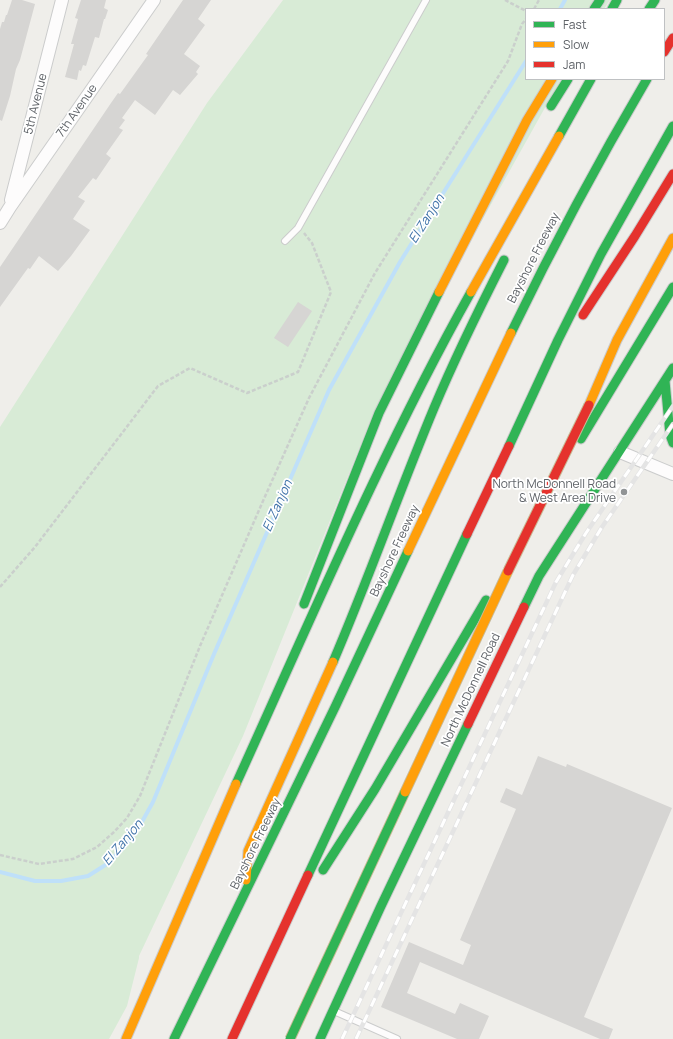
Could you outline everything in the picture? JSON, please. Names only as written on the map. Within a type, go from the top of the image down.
[{"type":"main road","points":[[665,50],[673,38]]},
{"type":"main road","points":[[300,612],[379,413],[408,352],[502,167],[527,120],[551,80]]},
{"type":"main road","points":[[544,117],[567,80]]},
{"type":"main road","points":[[126,1039],[226,806],[368,495],[418,391],[464,305],[590,80]]},
{"type":"main road","name":"Bayshore Freeway","points":[[174,1039],[340,698],[524,305],[581,196],[646,80]]},
{"type":"main road","points":[[232,1039],[536,387],[601,254],[673,126]]},
{"type":"main road","points":[[536,387],[635,236],[673,174]]},
{"type":"main road","points":[[408,352],[502,190]]},
{"type":"main road","points":[[290,1039],[502,583],[589,405],[617,340],[673,238]]},
{"type":"main road","points":[[246,890],[248,851],[352,616],[414,457],[438,400],[466,338],[510,249]]},
{"type":"main road","points":[[589,405],[673,256]]},
{"type":"main road","points":[[282,932],[375,789],[673,287]]},
{"type":"main road","name":"North McDonnell Road","points":[[320,1039],[381,906],[539,576],[673,368]]},
{"type":"main road","points":[[665,381],[670,435],[673,443]]},
{"type":"main road","points":[[226,806],[284,656]]},
{"type":"street","name":"5th Avenue","points":[[10,207],[62,0]]},
{"type":"street","name":"7th Avenue","points":[[0,223],[154,0]]},
{"type":"street","points":[[620,452],[673,474]]},
{"type":"lane","points":[[285,241],[298,228],[426,0]]},
{"type":"lane","points":[[333,1011],[384,1036],[397,1039]]},
{"type":"path","points":[[505,0],[525,10]]},
{"type":"path","points":[[0,855],[39,864],[73,859],[97,847],[127,818],[140,796],[203,639],[309,398],[375,273],[508,61],[522,24],[525,20]]},
{"type":"path","points":[[0,587],[35,547],[158,386],[190,368],[247,394],[298,372],[331,292],[312,243],[298,228]]},
{"type":"green space","points":[[283,0],[610,0],[605,8],[525,8],[525,80],[560,80],[371,419],[243,736],[139,956],[127,1006],[109,1039],[0,1039],[0,427],[207,103]]},
{"type":"building","points":[[12,0],[22,0],[35,4],[2,121],[0,120],[0,29]]},
{"type":"building","points":[[81,0],[106,0],[104,8],[108,10],[99,38],[95,37],[86,66],[83,65],[81,71],[79,70],[77,80],[65,77],[74,44],[71,44],[78,19],[75,18]]},
{"type":"building","points":[[183,0],[211,0],[198,19],[205,25],[184,54],[200,66],[196,72],[198,74],[180,95],[173,90],[155,115],[135,100],[122,118],[125,120],[119,128],[123,130],[106,154],[111,158],[96,180],[93,178],[78,197],[85,201],[73,219],[90,230],[58,271],[39,256],[30,269],[28,268],[0,307],[0,267],[111,103],[118,93],[120,94],[148,55],[146,54]]},
{"type":"building","points":[[298,302],[312,311],[288,347],[274,338]]},
{"type":"building","points":[[538,756],[566,767],[567,764],[672,808],[584,1017],[613,1029],[609,1039],[600,1039],[420,962],[407,993],[455,1014],[460,1003],[489,1016],[479,1039],[457,1039],[381,1007],[409,942],[463,965],[471,945],[460,940],[516,809],[500,802],[506,788],[522,795]]},
{"type":"waterway","name":"El Zanjon","points":[[561,8],[565,0]]},
{"type":"waterway","name":"El Zanjon","points":[[0,872],[35,881],[61,881],[88,876],[107,864],[124,847],[138,829],[153,802],[214,654],[329,390],[400,262],[525,63]]},
{"type":"railway","points":[[342,1039],[556,582],[586,533],[673,406]]},
{"type":"railway","points":[[356,1039],[573,575],[602,527],[673,424]]},
{"type":"traffic: fast","points":[[595,8],[600,0]]},
{"type":"traffic: fast","points":[[613,8],[617,0]]},
{"type":"traffic: fast","points":[[650,8],[655,0]]},
{"type":"traffic: fast","points":[[551,106],[567,80]]},
{"type":"traffic: fast","points":[[559,136],[590,80]]},
{"type":"traffic: fast","points":[[511,333],[576,204],[646,80]]},
{"type":"traffic: fast","points":[[509,446],[558,340],[601,254],[673,126]]},
{"type":"traffic: fast","points":[[333,662],[434,408],[450,371],[504,260]]},
{"type":"traffic: fast","points":[[581,439],[673,287]]},
{"type":"traffic: fast","points":[[304,604],[379,413],[439,292]]},
{"type":"traffic: fast","points":[[236,784],[377,474],[438,352],[471,292]]},
{"type":"traffic: fast","points":[[524,607],[539,576],[673,368]]},
{"type":"traffic: fast","points":[[665,381],[670,435],[673,443]]},
{"type":"traffic: fast","points":[[308,875],[467,534]]},
{"type":"traffic: fast","points":[[174,1039],[336,705],[408,551]]},
{"type":"traffic: fast","points":[[323,870],[375,789],[486,600]]},
{"type":"traffic: fast","points":[[320,1039],[381,906],[468,724]]},
{"type":"traffic: fast","points":[[290,1039],[405,792]]},
{"type":"traffic: slow","points":[[439,292],[527,120],[551,80]]},
{"type":"traffic: slow","points":[[471,292],[559,136]]},
{"type":"traffic: slow","points":[[589,405],[617,340],[673,238]]},
{"type":"traffic: slow","points":[[408,551],[511,333]]},
{"type":"traffic: slow","points":[[405,792],[508,571]]},
{"type":"traffic: slow","points":[[246,880],[248,851],[333,662]]},
{"type":"traffic: slow","points":[[126,1039],[236,784]]},
{"type":"traffic: jam","points":[[665,50],[673,38]]},
{"type":"traffic: jam","points":[[583,315],[635,236],[673,174]]},
{"type":"traffic: jam","points":[[508,571],[589,405]]},
{"type":"traffic: jam","points":[[467,534],[509,446]]},
{"type":"traffic: jam","points":[[468,724],[524,607]]},
{"type":"traffic: jam","points":[[232,1039],[308,875]]},
{"type":"place","name":"North McDonnell Road & West Area Drive","points":[[624,492]]}]
